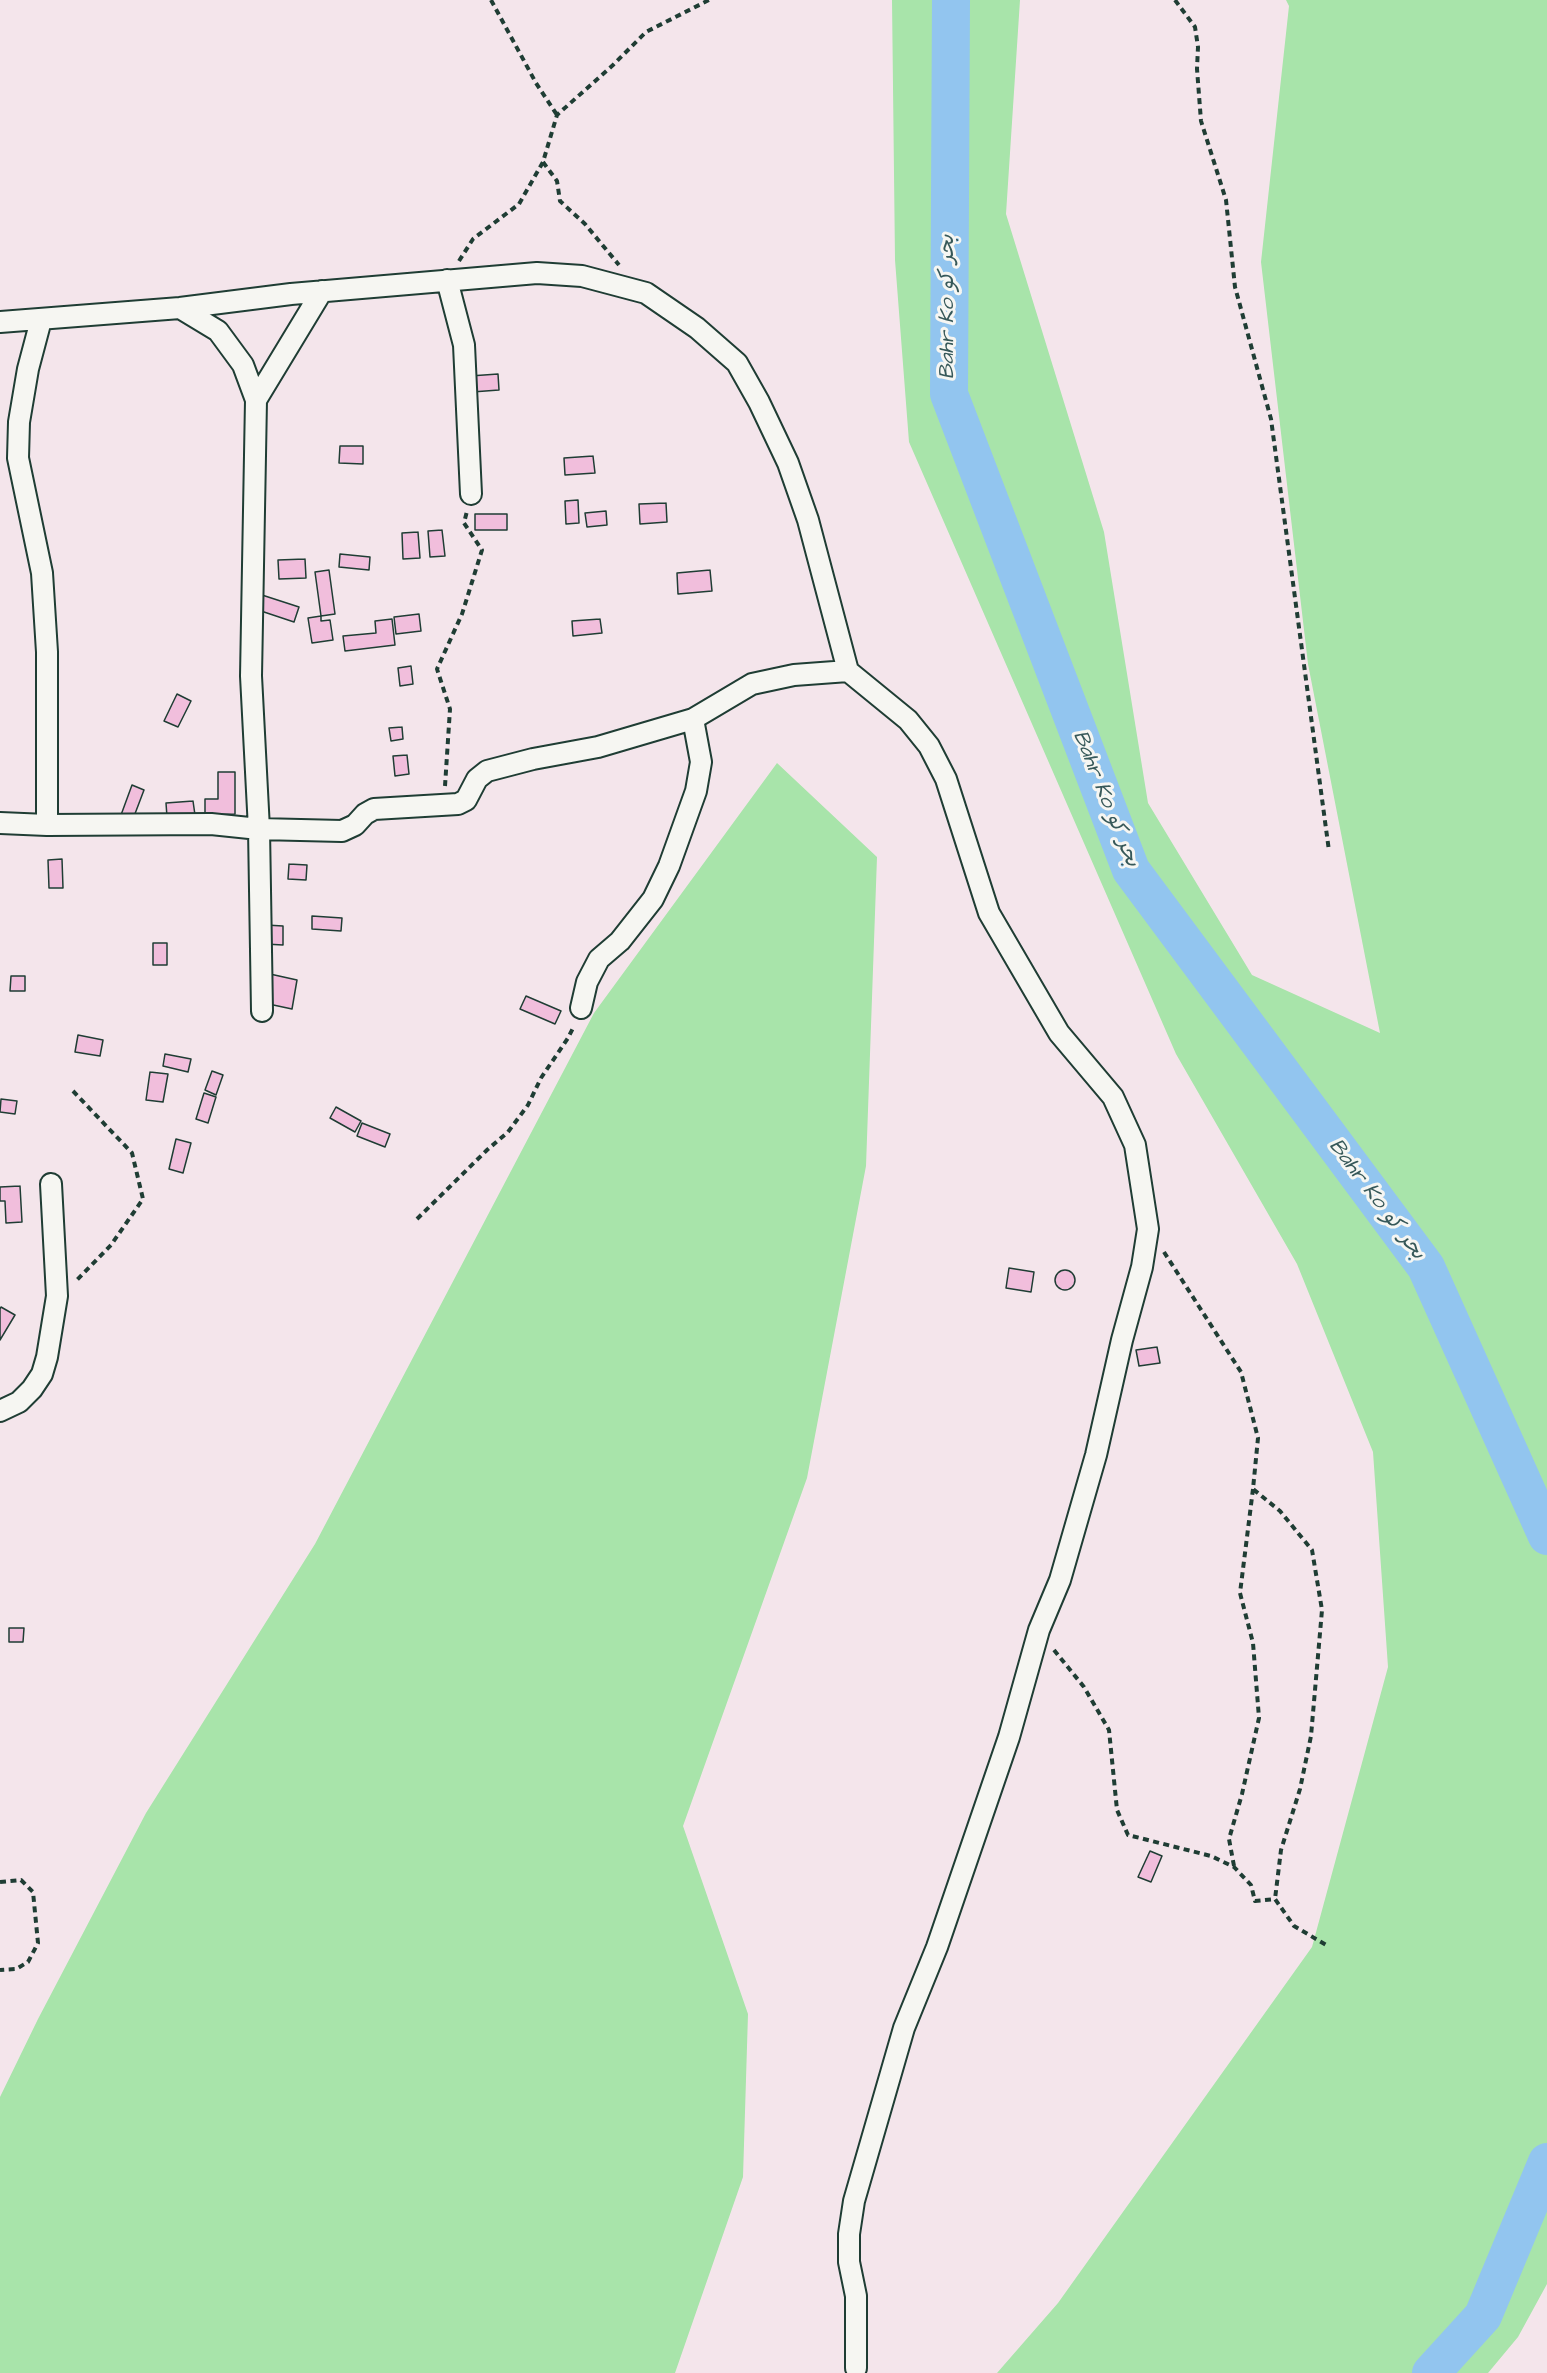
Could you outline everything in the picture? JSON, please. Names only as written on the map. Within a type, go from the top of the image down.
[{"type":"street","points":[[0,322],[180,308],[322,291],[447,280],[548,274],[582,276],[646,293],[697,328],[737,363],[759,402],[792,473],[808,520],[848,670],[908,720],[929,746],[946,779],[988,913],[1059,1033],[1113,1097],[1136,1145],[1148,1229],[1142,1267],[1082,1505],[1060,1580],[1039,1630],[1009,1737],[930,1968],[904,2028],[854,2201],[849,2234],[849,2262],[856,2296],[856,2368]]},
{"type":"street","points":[[447,280],[464,345],[471,494]]},
{"type":"street","points":[[256,400],[322,291]]},
{"type":"street","points":[[180,308],[218,331],[243,365],[256,400],[251,676],[260,830],[262,1011]]},
{"type":"street","points":[[41,320],[28,369],[19,422],[18,458],[42,573],[47,652],[47,825]]},
{"type":"street","points":[[0,823],[211,824],[260,830],[342,831],[355,825],[365,813],[374,809],[458,804],[466,800],[477,779],[487,771],[533,759],[598,747],[693,719],[752,684],[794,675],[848,670]]},
{"type":"street","points":[[581,1008],[587,982],[599,959],[620,941],[653,899],[669,866],[696,791],[701,762],[693,719]]},
{"type":"street","points":[[0,1411],[19,1402],[32,1389],[42,1374],[51,1340],[57,1296],[51,1184]]},
{"type":"path","points":[[491,0],[556,115]]},
{"type":"path","points":[[447,280],[473,239],[519,204],[543,162],[556,115],[614,65],[646,32],[709,0]]},
{"type":"path","points":[[1175,0],[1195,27],[1201,121],[1226,200],[1234,287],[1271,419],[1329,852]]},
{"type":"path","points":[[543,162],[557,181],[560,201],[585,224],[622,268]]},
{"type":"path","points":[[443,805],[450,709],[437,669],[462,614],[482,550],[464,523],[471,494]]},
{"type":"path","points":[[417,1219],[508,1132],[528,1105],[541,1078],[568,1038],[581,1008]]},
{"type":"path","points":[[57,1296],[65,1293],[111,1245],[143,1199],[132,1153],[73,1091]]},
{"type":"path","points":[[1148,1229],[1241,1372],[1258,1438],[1240,1593],[1253,1643],[1258,1718],[1242,1794],[1229,1839],[1234,1867]]},
{"type":"path","points":[[1253,1489],[1280,1510],[1312,1550],[1322,1610],[1311,1736],[1300,1789],[1281,1850],[1275,1899],[1294,1926],[1328,1946]]},
{"type":"path","points":[[1039,1630],[1084,1687],[1108,1730],[1117,1810],[1128,1835],[1211,1856],[1234,1867],[1251,1885],[1256,1901],[1275,1899]]},
{"type":"path","points":[[0,1882],[21,1880],[33,1892],[38,1943],[28,1962],[16,1969],[0,1970]]},
{"type":"green space","points":[[892,0],[1020,0],[1006,214],[1104,532],[1148,803],[1252,975],[1380,1033],[1308,664],[1261,262],[1289,6],[1286,0],[1547,0],[1547,2284],[1518,2337],[1488,2373],[997,2373],[1058,2303],[1312,1947],[1388,1667],[1373,1452],[1297,1264],[1176,1054],[909,442],[895,260]]},
{"type":"green space","points":[[777,763],[877,857],[866,1166],[807,1478],[683,1826],[748,2014],[743,2177],[675,2373],[0,2373],[0,2097],[38,2019],[146,1813],[315,1544],[594,1013]]},
{"type":"building","points":[[498,374],[499,390],[472,392],[470,376]]},
{"type":"building","points":[[340,446],[363,446],[363,464],[339,463]]},
{"type":"building","points":[[593,456],[595,473],[565,475],[564,458]]},
{"type":"building","points":[[578,500],[579,523],[566,524],[565,501]]},
{"type":"building","points":[[666,503],[667,522],[640,524],[639,504]]},
{"type":"building","points":[[606,511],[607,525],[587,527],[585,513]]},
{"type":"building","points":[[475,514],[507,514],[507,530],[475,530]]},
{"type":"building","points":[[442,530],[445,556],[430,557],[428,531]]},
{"type":"building","points":[[418,532],[420,558],[403,559],[402,533]]},
{"type":"building","points":[[340,554],[370,557],[369,570],[339,567]]},
{"type":"building","points":[[305,559],[306,578],[279,579],[278,560]]},
{"type":"building","points":[[329,570],[335,614],[321,616],[315,572]]},
{"type":"building","points":[[710,570],[712,591],[678,594],[677,573]]},
{"type":"building","points":[[262,595],[299,607],[294,622],[258,610]]},
{"type":"building","points":[[419,614],[421,631],[396,634],[394,617]]},
{"type":"building","points":[[321,616],[321,621],[330,620],[333,640],[312,643],[308,618]]},
{"type":"building","points":[[392,619],[395,645],[345,651],[343,636],[376,633],[375,621]]},
{"type":"building","points":[[600,619],[602,633],[573,636],[572,621]]},
{"type":"building","points":[[411,666],[413,684],[400,686],[398,668]]},
{"type":"building","points":[[177,694],[191,701],[178,727],[164,721]]},
{"type":"building","points":[[402,727],[403,739],[391,741],[389,728]]},
{"type":"building","points":[[407,755],[409,774],[395,776],[393,756]]},
{"type":"building","points":[[218,772],[235,772],[235,814],[205,815],[205,799],[218,799]]},
{"type":"building","points":[[132,785],[144,790],[133,819],[121,815]]},
{"type":"building","points":[[193,801],[195,815],[167,817],[166,803]]},
{"type":"building","points":[[62,859],[63,888],[49,888],[48,860]]},
{"type":"building","points":[[289,864],[307,865],[306,880],[288,879]]},
{"type":"building","points":[[312,916],[342,918],[341,931],[312,929]]},
{"type":"building","points":[[266,925],[283,926],[283,945],[265,944]]},
{"type":"building","points":[[153,943],[167,943],[167,965],[153,965]]},
{"type":"building","points":[[270,974],[297,980],[292,1009],[264,1003]]},
{"type":"building","points":[[11,976],[25,976],[25,991],[10,991]]},
{"type":"building","points":[[526,996],[561,1011],[555,1024],[520,1009]]},
{"type":"building","points":[[78,1035],[103,1040],[100,1056],[75,1052]]},
{"type":"building","points":[[165,1054],[191,1059],[188,1072],[163,1066]]},
{"type":"building","points":[[212,1071],[223,1075],[216,1095],[205,1090]]},
{"type":"building","points":[[150,1072],[168,1074],[163,1102],[146,1100]]},
{"type":"building","points":[[204,1093],[216,1097],[208,1123],[196,1119]]},
{"type":"building","points":[[1,1099],[17,1101],[15,1114],[0,1112]]},
{"type":"building","points":[[336,1107],[361,1121],[355,1132],[330,1118]]},
{"type":"building","points":[[362,1123],[390,1134],[385,1147],[357,1136]]},
{"type":"building","points":[[176,1139],[191,1143],[183,1173],[169,1169]]},
{"type":"building","points":[[20,1186],[22,1222],[6,1223],[5,1201],[0,1201],[0,1187]]},
{"type":"building","points":[[1009,1268],[1034,1272],[1031,1292],[1006,1288]]},
{"type":"building","points":[[1065,1270],[1072,1273],[1075,1280],[1072,1287],[1065,1290],[1058,1287],[1055,1280],[1058,1273]]},
{"type":"building","points":[[1,1307],[15,1315],[0,1340],[0,1309]]},
{"type":"building","points":[[1157,1347],[1160,1363],[1139,1366],[1136,1350]]},
{"type":"building","points":[[9,1628],[24,1628],[23,1642],[9,1642]]},
{"type":"building","points":[[1150,1851],[1162,1856],[1151,1882],[1138,1877]]},
{"type":"waterway","name":"Bahr Ko بحر كو","points":[[951,0],[949,394],[1131,870],[1426,1267],[1547,1536]]},
{"type":"waterway","name":"Bahr Ko بحر كو","points":[[1431,2373],[1483,2316],[1547,2162]]}]
